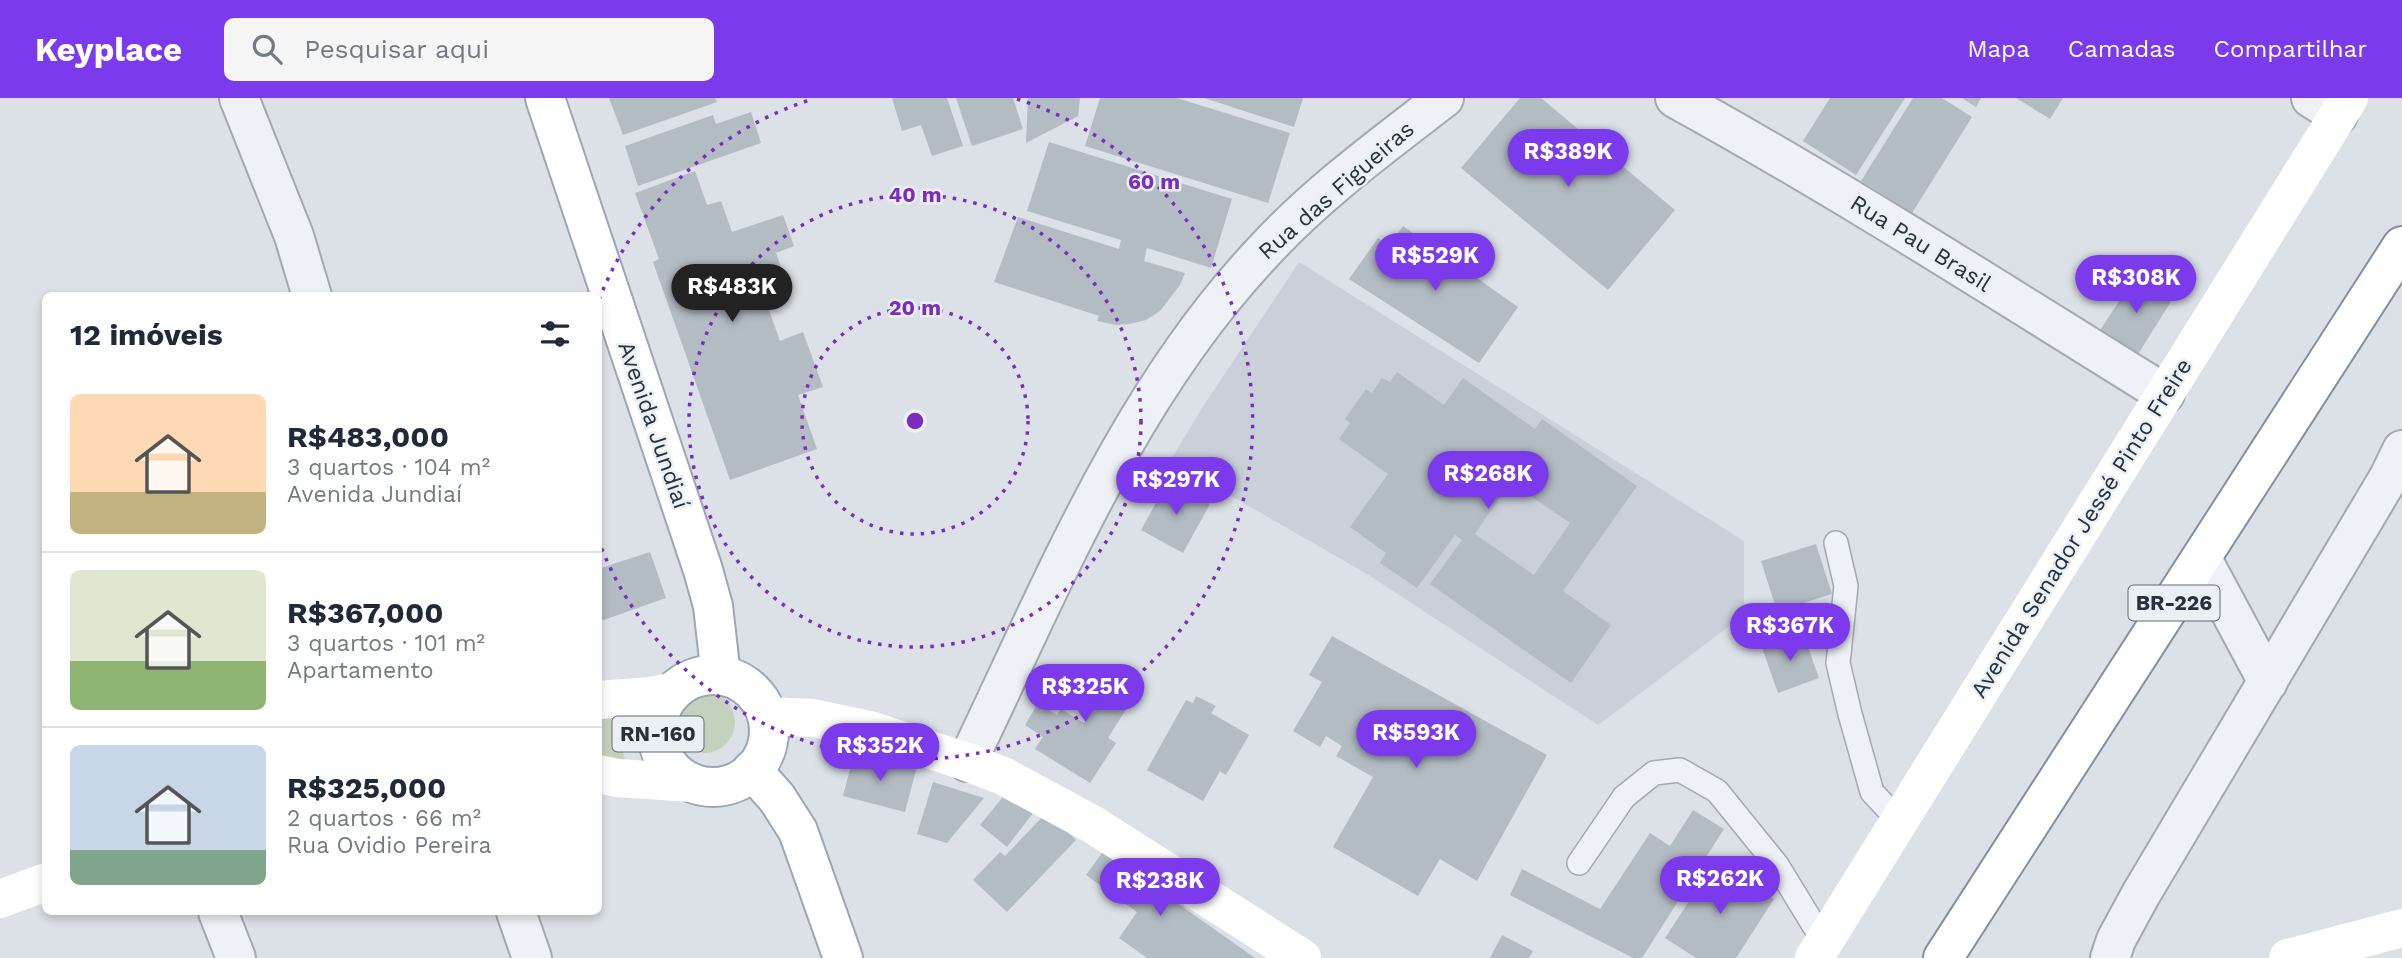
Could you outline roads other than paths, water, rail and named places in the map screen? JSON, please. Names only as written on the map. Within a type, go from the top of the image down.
[{"type":"main road","name":"Avenida Jundiaí","points":[[545,98],[703,570],[713,606],[721,676]]},
{"type":"main road","name":"Avenida Senador Jessé Pinto Freire","points":[[1819,950],[2165,394],[2333,104]]},
{"type":"main road","name":"BR-226","points":[[1943,958],[2402,246]]},
{"type":"main road","name":"RN-160","points":[[721,676],[696,678],[674,691],[660,713],[658,739],[667,763],[676,773],[692,783],[711,787],[724,786],[752,770]]},
{"type":"main road","points":[[721,676],[733,678],[748,687],[760,700],[767,716],[767,745],[763,756],[752,770],[776,798],[798,831],[843,958]]},
{"type":"main road","points":[[602,700],[651,696],[674,691]]},
{"type":"main road","points":[[767,716],[813,718],[870,730],[1003,776],[1091,824],[1302,958]]},
{"type":"main road","points":[[602,775],[692,783]]},
{"type":"main road","points":[[0,899],[42,883]]},
{"type":"main road","points":[[2288,958],[2402,928]]},
{"type":"street","points":[[239,98],[294,236],[311,292]]},
{"type":"street","name":"Rua das Figueiras","points":[[967,762],[1112,461],[1208,317],[1263,251],[1324,194],[1444,98]]},
{"type":"street","name":"Rua Pau Brasil","points":[[1675,98],[1864,207],[2165,394]]},
{"type":"street","points":[[2110,958],[2116,940],[2141,894],[2389,477],[2402,450]]},
{"type":"street","points":[[2202,559],[2268,682]]},
{"type":"street","points":[[219,915],[236,958]]},
{"type":"street","points":[[517,915],[532,958]]},
{"type":"lane","points":[[1836,543],[1846,586],[1838,663],[1872,792],[1899,821]]},
{"type":"lane","points":[[1579,863],[1624,797],[1654,773],[1680,770],[1717,792],[1777,865],[1819,950]]}]
